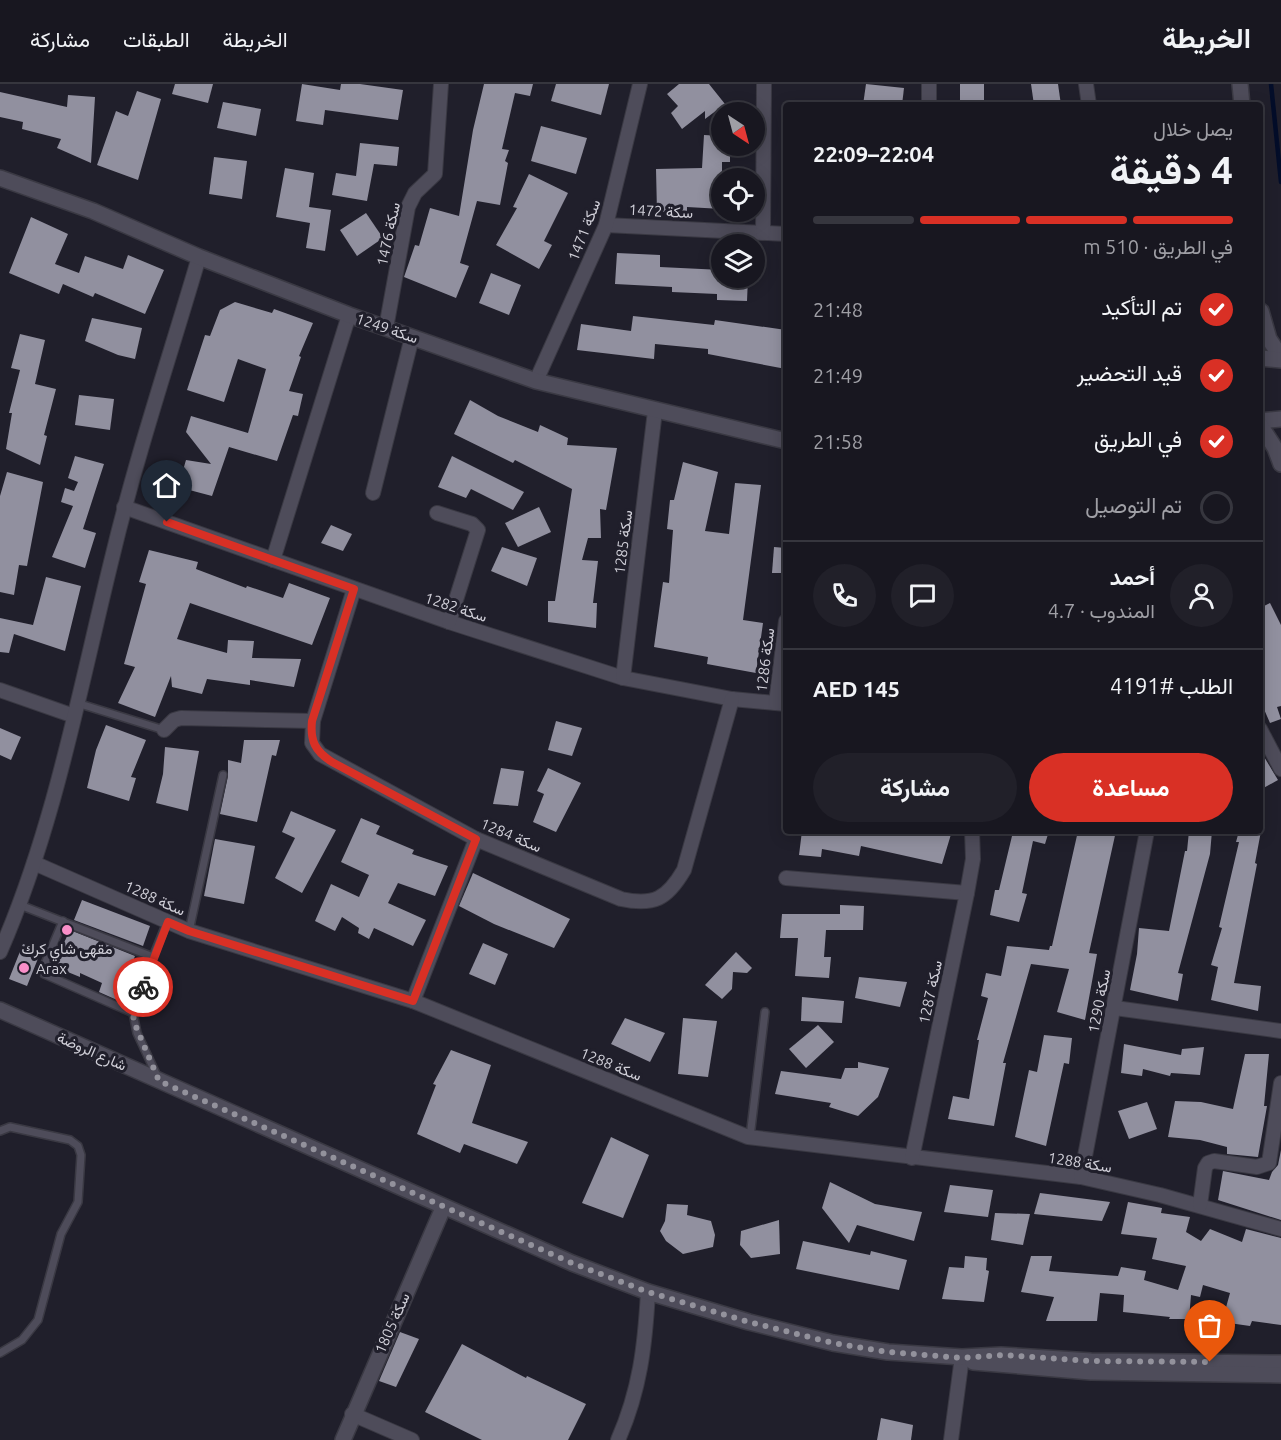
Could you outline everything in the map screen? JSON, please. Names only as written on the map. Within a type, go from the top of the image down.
[{"type":"main road","points":[[1240,84],[1242,102]]},
{"type":"main road","name":"سكة 1249","points":[[0,178],[103,214],[199,257],[349,315],[536,381],[783,440]]},
{"type":"main road","points":[[1263,314],[1269,339],[1281,358]]},
{"type":"main road","points":[[1263,358],[1281,358]]},
{"type":"main road","points":[[1263,422],[1281,419]]},
{"type":"main road","points":[[1263,428],[1281,464]]},
{"type":"main road","name":"شارع الروضة","points":[[0,1010],[443,1208],[572,1263],[648,1292],[833,1343],[888,1352],[962,1358],[993,1365],[1091,1372],[1281,1375]]},
{"type":"main road","name":"سكة 1805","points":[[343,1440],[352,1414],[443,1208]]},
{"type":"main road","name":"شارع الروضة","points":[[962,1358],[1002,1355],[1091,1361],[1281,1363]]},
{"type":"street","name":"سكة 1476","points":[[386,328],[408,207],[415,193],[435,174],[441,84]]},
{"type":"street","name":"سكة 1471","points":[[536,381],[606,225],[640,84]]},
{"type":"street","points":[[763,233],[764,84]]},
{"type":"street","points":[[929,84],[929,102]]},
{"type":"street","points":[[1086,84],[1089,102]]},
{"type":"street","name":"سكة 1472","points":[[606,225],[783,234]]},
{"type":"street","points":[[0,952],[20,905],[34,863],[75,710],[124,507],[199,257]]},
{"type":"street","points":[[273,560],[349,315]]},
{"type":"street","points":[[373,494],[412,338]]},
{"type":"street","name":"سكة 1285","points":[[623,678],[655,411]]},
{"type":"street","name":"سكة 1282","points":[[124,507],[449,622],[623,678],[732,699],[781,704]]},
{"type":"street","points":[[437,513],[472,524],[478,530],[449,622]]},
{"type":"street","name":"سكة 1284","points":[[354,589],[312,721],[312,742],[320,754],[476,839],[621,899],[638,902],[657,900],[674,888],[684,870],[732,699]]},
{"type":"street","name":"سكة 1286","points":[[781,704],[783,671]]},
{"type":"street","points":[[0,690],[75,710]]},
{"type":"street","points":[[164,730],[174,720],[181,718],[312,721]]},
{"type":"street","points":[[1263,735],[1281,769]]},
{"type":"street","name":"سكة 1287","points":[[912,1158],[967,893],[973,859],[972,834]]},
{"type":"street","name":"سكة 1290","points":[[1081,1177],[1146,834]]},
{"type":"street","points":[[413,1001],[476,839]]},
{"type":"street","name":"سكة 1288","points":[[34,863],[189,931],[413,1001],[750,1137],[1081,1177],[1200,1205],[1281,1229]]},
{"type":"street","points":[[786,878],[967,893]]},
{"type":"street","points":[[1115,1008],[1281,1030]]},
{"type":"street","points":[[1200,1205],[1205,1168],[1208,1163],[1214,1161],[1257,1167],[1269,1163],[1281,1083]]},
{"type":"street","points":[[618,1440],[632,1407],[645,1350],[648,1292]]},
{"type":"street","points":[[951,1440],[962,1358]]},
{"type":"street","points":[[352,1414],[412,1440]]},
{"type":"lane","points":[[75,710],[164,730]]},
{"type":"lane","points":[[189,931],[223,775]]},
{"type":"lane","points":[[20,905],[153,957]]},
{"type":"lane","points":[[63,921],[44,966],[44,974],[133,1013]]},
{"type":"lane","points":[[159,1081],[138,1033],[133,1013],[168,922]]},
{"type":"lane","points":[[750,1137],[765,1012]]},
{"type":"lane","points":[[0,1131],[10,1126],[70,1140],[78,1146],[81,1164],[78,1202],[61,1234],[38,1320],[22,1340],[0,1353]]},
{"type":"building","points":[[175,84],[213,84],[208,103],[172,94]]},
{"type":"building","points":[[302,84],[340,90],[341,84],[360,84],[403,90],[398,120],[325,110],[323,125],[296,121]]},
{"type":"building","points":[[484,84],[533,84],[530,96],[515,93],[502,149],[509,150],[505,161],[508,163],[500,205],[477,201],[460,263],[469,266],[456,298],[404,277],[415,245],[419,246],[430,208],[459,216],[473,130]]},
{"type":"building","points":[[556,84],[609,84],[601,115],[551,101]]},
{"type":"building","points":[[679,84],[709,84],[723,102],[711,102],[711,114],[705,119],[705,111],[682,129],[671,113],[678,106],[667,94]]},
{"type":"building","points":[[866,84],[904,88],[902,102],[863,102]]},
{"type":"building","points":[[960,84],[984,84],[984,102],[960,102]]},
{"type":"building","points":[[1031,84],[1058,84],[1061,102],[1034,102]]},
{"type":"building","points":[[137,91],[161,99],[138,180],[97,165],[116,111],[128,116]]},
{"type":"building","points":[[0,92],[67,107],[68,95],[95,97],[91,163],[57,148],[61,139],[22,129],[23,122],[0,117]]},
{"type":"building","points":[[223,102],[261,109],[256,136],[217,128]]},
{"type":"building","points":[[541,126],[587,138],[576,174],[531,161]]},
{"type":"building","points":[[704,135],[711,135],[711,156],[730,156],[730,162],[722,162],[722,168],[711,168],[711,208],[687,207],[687,211],[657,212],[656,169],[702,168]]},
{"type":"building","points":[[360,143],[399,147],[397,166],[374,164],[367,201],[332,195],[336,173],[356,176]]},
{"type":"building","points":[[214,157],[247,161],[242,199],[209,194]]},
{"type":"building","points":[[285,168],[314,173],[309,207],[331,210],[325,251],[306,248],[310,223],[276,217]]},
{"type":"building","points":[[529,174],[568,193],[544,241],[552,245],[539,269],[496,245],[517,208],[513,207]]},
{"type":"building","points":[[366,213],[383,238],[357,256],[340,230]]},
{"type":"building","points":[[31,217],[68,234],[55,264],[79,273],[85,256],[123,269],[128,255],[164,270],[145,314],[95,293],[93,297],[63,284],[59,294],[9,273]]},
{"type":"building","points":[[617,253],[660,255],[660,267],[711,269],[711,288],[748,288],[747,301],[717,300],[717,294],[672,292],[672,287],[615,284]]},
{"type":"building","points":[[491,273],[521,285],[509,315],[479,303]]},
{"type":"building","points":[[235,302],[272,313],[274,309],[313,323],[299,356],[301,357],[289,391],[303,394],[298,416],[293,415],[277,461],[229,447],[212,496],[178,487],[186,460],[211,464],[186,432],[191,416],[248,433],[266,369],[238,359],[224,402],[187,390],[205,335],[210,336],[220,310]]},
{"type":"building","points":[[633,316],[714,325],[715,320],[783,330],[783,368],[708,354],[708,349],[655,344],[654,359],[577,350],[581,324],[631,331]]},
{"type":"building","points":[[92,318],[142,328],[135,359],[118,355],[85,341]]},
{"type":"building","points":[[20,334],[45,340],[35,384],[56,389],[44,435],[47,436],[40,465],[6,449],[12,413],[9,413],[20,370],[11,368]]},
{"type":"building","points":[[79,395],[114,399],[110,430],[75,425]]},
{"type":"building","points":[[470,400],[498,416],[538,432],[540,425],[568,438],[567,445],[617,448],[606,510],[600,509],[601,538],[588,538],[582,560],[598,561],[593,603],[597,603],[596,628],[548,622],[548,601],[555,601],[572,489],[515,460],[513,463],[454,434]]},
{"type":"building","points":[[75,456],[104,464],[83,529],[96,533],[85,568],[52,557],[73,506],[61,502],[65,488],[74,491],[78,482],[68,478]]},
{"type":"building","points":[[452,456],[524,492],[513,510],[471,489],[466,498],[438,487]]},
{"type":"building","points":[[683,462],[718,472],[705,531],[729,534],[735,483],[761,485],[743,620],[763,623],[756,673],[707,664],[708,657],[654,647],[663,582],[669,583],[673,530],[667,529],[670,500],[674,500]]},
{"type":"building","points":[[7,472],[43,482],[27,566],[19,565],[14,595],[0,592],[0,496]]},
{"type":"building","points":[[539,507],[551,532],[518,547],[505,523]]},
{"type":"building","points":[[331,525],[352,534],[343,551],[321,543]]},
{"type":"building","points":[[502,547],[537,558],[527,586],[491,571]]},
{"type":"building","points":[[774,547],[783,548],[783,573],[772,573]]},
{"type":"building","points":[[149,550],[198,562],[196,569],[246,588],[247,586],[283,598],[289,583],[330,598],[312,645],[190,603],[177,639],[227,653],[228,640],[254,641],[252,658],[301,659],[294,687],[250,680],[250,685],[207,679],[202,694],[172,687],[171,676],[155,717],[118,703],[135,667],[124,664],[146,584],[139,582]]},
{"type":"building","points":[[46,577],[81,586],[65,651],[14,634],[9,653],[0,652],[0,618],[33,625]]},
{"type":"building","points":[[1270,603],[1281,625],[1281,706],[1277,707],[1281,719],[1270,723],[1263,707],[1263,606]]},
{"type":"building","points":[[556,721],[582,728],[572,756],[548,750]]},
{"type":"building","points":[[106,725],[146,740],[131,777],[136,778],[129,801],[87,788],[96,750]]},
{"type":"building","points":[[0,728],[21,737],[11,760],[0,755]]},
{"type":"building","points":[[244,740],[280,740],[276,756],[272,755],[257,822],[220,814],[228,776],[228,760],[241,763]]},
{"type":"building","points":[[165,747],[199,751],[188,811],[156,803],[163,774]]},
{"type":"building","points":[[1263,755],[1278,780],[1263,788]]},
{"type":"building","points":[[501,768],[524,771],[518,806],[493,804]]},
{"type":"building","points":[[548,768],[581,783],[556,832],[533,822],[544,794],[537,791]]},
{"type":"building","points":[[291,811],[336,830],[302,893],[275,878],[295,838],[282,832]]},
{"type":"building","points":[[361,818],[380,826],[376,834],[414,850],[412,854],[448,866],[435,896],[398,883],[388,903],[426,920],[413,946],[374,928],[369,939],[358,933],[359,928],[342,917],[335,931],[315,921],[331,884],[359,897],[369,875],[341,862]]},
{"type":"building","points":[[802,834],[951,834],[942,864],[861,846],[859,856],[822,849],[821,857],[799,855]]},
{"type":"building","points":[[1048,834],[1045,844],[1033,841],[1022,893],[1027,894],[1019,922],[990,915],[995,890],[999,890],[1012,836],[1008,835]]},
{"type":"building","points":[[1077,834],[1115,834],[1089,953],[1097,954],[1085,1020],[1057,1012],[1069,969],[1031,964],[1003,1063],[1006,1063],[994,1126],[948,1119],[953,1096],[969,1099],[979,1040],[977,1040],[988,998],[981,996],[986,973],[1001,976],[1007,946],[1049,950],[1052,946]]},
{"type":"building","points":[[1189,834],[1212,834],[1210,854],[1178,973],[1183,974],[1178,1001],[1130,990],[1139,928],[1169,931],[1185,851],[1187,851]]},
{"type":"building","points":[[1238,834],[1260,834],[1255,863],[1257,864],[1234,983],[1261,986],[1258,1011],[1211,1000],[1218,967],[1211,965],[1222,928],[1219,927],[1239,842],[1236,842]]},
{"type":"building","points":[[215,839],[255,846],[244,904],[204,896]]},
{"type":"building","points":[[473,873],[570,919],[554,948],[494,924],[459,906]]},
{"type":"building","points":[[82,900],[150,926],[143,946],[74,920]]},
{"type":"building","points":[[840,905],[864,906],[863,930],[826,930],[824,957],[831,957],[829,978],[795,976],[798,938],[780,938],[782,914],[840,914]]},
{"type":"building","points":[[70,930],[135,956],[117,1000],[99,992],[102,983],[80,973],[80,977],[53,966]]},
{"type":"building","points":[[483,943],[508,954],[495,985],[469,974]]},
{"type":"building","name":"Arax","points":[[23,944],[41,951],[27,986],[9,979]]},
{"type":"building","points":[[736,952],[752,968],[747,973],[733,972],[732,989],[722,999],[705,985]]},
{"type":"building","points":[[859,977],[907,982],[900,1007],[855,998]]},
{"type":"building","points":[[802,997],[844,1001],[842,1023],[801,1021]]},
{"type":"building","points":[[625,1018],[665,1033],[650,1062],[611,1044]]},
{"type":"building","points":[[683,1018],[717,1021],[708,1077],[678,1074]]},
{"type":"building","points":[[818,1025],[834,1042],[806,1068],[789,1049]]},
{"type":"building","points":[[1044,1035],[1072,1038],[1069,1064],[1064,1063],[1046,1146],[1015,1137],[1029,1070],[1037,1072]]},
{"type":"building","points":[[1124,1044],[1181,1055],[1182,1049],[1204,1047],[1200,1075],[1171,1073],[1170,1076],[1143,1069],[1142,1076],[1121,1073]]},
{"type":"building","points":[[451,1050],[491,1065],[472,1123],[528,1142],[517,1164],[464,1144],[460,1153],[417,1134],[436,1085],[433,1084]]},
{"type":"building","points":[[1245,1054],[1269,1054],[1264,1106],[1267,1106],[1258,1157],[1227,1154],[1227,1147],[1200,1140],[1168,1137],[1175,1101],[1201,1102],[1233,1109]]},
{"type":"building","points":[[858,1062],[889,1068],[878,1097],[858,1116],[829,1107],[831,1103],[775,1094],[781,1071],[841,1079],[845,1068],[858,1068]]},
{"type":"building","points":[[1147,1102],[1157,1129],[1129,1139],[1118,1111]]},
{"type":"building","points":[[611,1137],[649,1155],[623,1218],[582,1203]]},
{"type":"building","points":[[1281,1150],[1281,1220],[1218,1200],[1223,1171],[1269,1180],[1278,1165]]},
{"type":"building","points":[[830,1182],[875,1204],[922,1212],[914,1241],[857,1225],[849,1243],[822,1208]]},
{"type":"building","points":[[950,1185],[993,1190],[988,1217],[944,1212]]},
{"type":"building","points":[[1040,1193],[1110,1202],[1102,1221],[1034,1214]]},
{"type":"building","points":[[1128,1202],[1162,1208],[1161,1213],[1190,1217],[1186,1232],[1201,1241],[1210,1229],[1242,1242],[1246,1229],[1281,1238],[1281,1325],[1252,1321],[1250,1326],[1222,1322],[1230,1293],[1203,1285],[1200,1297],[1191,1295],[1189,1319],[1169,1319],[1170,1317],[1123,1312],[1124,1295],[1100,1293],[1097,1321],[1046,1321],[1054,1297],[1021,1292],[1031,1256],[1052,1256],[1049,1271],[1118,1276],[1121,1267],[1146,1271],[1144,1280],[1178,1290],[1186,1266],[1152,1259],[1157,1238],[1121,1234]]},
{"type":"building","points":[[667,1204],[688,1205],[687,1215],[711,1221],[715,1235],[713,1247],[683,1254],[666,1241],[660,1231],[665,1221]]},
{"type":"building","points":[[995,1213],[1030,1214],[1023,1245],[991,1240]]},
{"type":"building","points":[[779,1220],[780,1254],[751,1258],[740,1245],[741,1231]]},
{"type":"building","points":[[803,1241],[870,1255],[871,1251],[907,1260],[899,1290],[796,1269]]},
{"type":"building","points":[[965,1256],[987,1258],[986,1270],[989,1271],[984,1302],[942,1299],[949,1267],[964,1268]]},
{"type":"building","points":[[400,1332],[419,1339],[396,1387],[379,1381]]},
{"type":"building","points":[[462,1344],[526,1378],[527,1376],[586,1404],[568,1440],[482,1440],[425,1412]]},
{"type":"building","points":[[881,1418],[913,1425],[911,1440],[877,1440]]},
{"type":"waterway","points":[[1271,84],[1281,182]]},
{"type":"way so far","points":[[143,987],[133,1013],[134,1022],[159,1081],[486,1226],[572,1263],[648,1292],[749,1322],[833,1343],[888,1352],[962,1358],[1002,1355],[1091,1361],[1210,1362]]},
{"type":"place","name":"مقهى شاي كرك","points":[[67,930]]},
{"type":"place","name":"Arax","points":[[24,968]]},
{"type":"route","points":[[143,987],[168,922],[189,931],[413,1001],[476,839],[332,762],[320,754],[312,742],[312,721],[354,589],[167,522]]}]
